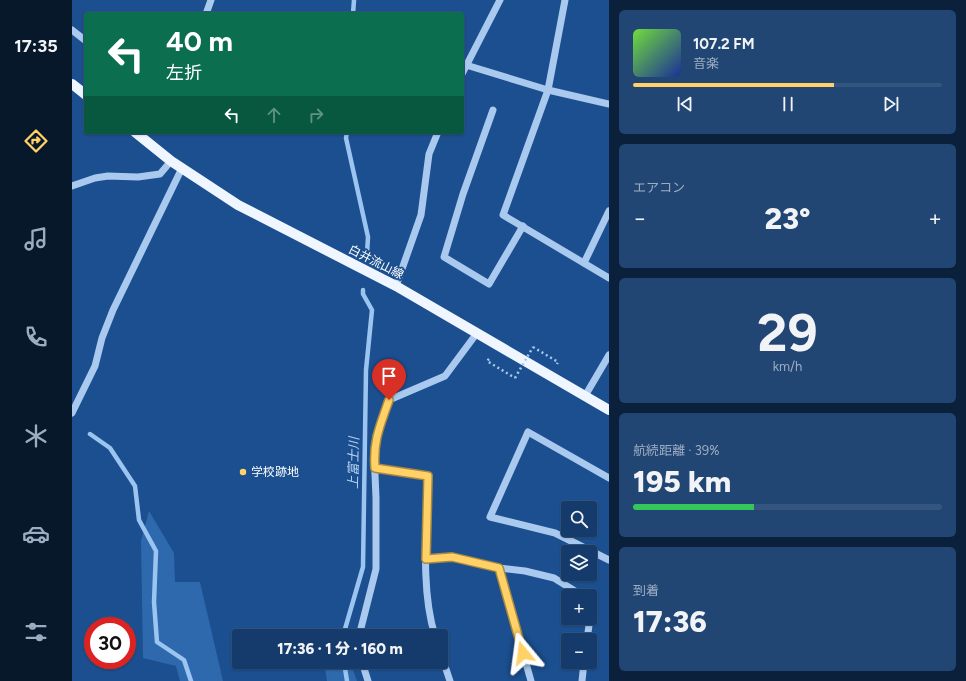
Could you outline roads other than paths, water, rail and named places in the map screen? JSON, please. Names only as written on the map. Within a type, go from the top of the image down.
[{"type":"main road","points":[[72,84],[84,93]]},
{"type":"main road","name":"白井流山線","points":[[137,134],[171,161],[238,205],[396,286],[609,410]]},
{"type":"street","points":[[207,12],[211,0]]},
{"type":"street","points":[[464,70],[500,0]]},
{"type":"street","points":[[565,0],[548,90],[503,215],[609,278]]},
{"type":"street","points":[[72,30],[84,39]]},
{"type":"street","points":[[466,65],[548,90],[609,104]]},
{"type":"street","points":[[493,110],[463,194],[444,257],[490,284],[523,226]]},
{"type":"street","points":[[396,286],[421,215],[429,154],[437,134]]},
{"type":"street","points":[[72,186],[95,178],[108,176],[138,177],[160,174],[171,161]]},
{"type":"street","points":[[72,412],[95,366],[102,338],[113,310],[182,168]]},
{"type":"street","points":[[584,263],[609,212]]},
{"type":"street","points":[[362,629],[376,569],[374,451],[376,436],[389,400],[445,376],[477,332]]},
{"type":"street","points":[[585,396],[609,354]]},
{"type":"street","points":[[609,478],[528,432],[490,517],[555,533],[609,560]]},
{"type":"street","points":[[375,468],[428,476],[426,559],[429,617],[433,629]]},
{"type":"street","points":[[426,559],[452,557],[499,568],[525,571],[554,578],[572,589]]},
{"type":"street","points":[[499,568],[531,681]]},
{"type":"street","points":[[364,669],[368,681]]},
{"type":"street","points":[[446,669],[450,681]]},
{"type":"street","points":[[582,681],[583,669]]},
{"type":"waterway","name":"上富士川","points":[[353,12],[354,0]]},
{"type":"waterway","name":"上富士川","points":[[347,134],[346,138],[368,237],[367,254]]},
{"type":"waterway","name":"上富士川","points":[[345,629],[363,567],[366,370],[372,310],[363,294],[363,290]]},
{"type":"waterway","name":"上富士川","points":[[90,434],[110,448],[135,486],[139,520],[156,551],[154,602],[157,642],[184,660],[191,681]]},
{"type":"waterway","name":"上富士川","points":[[345,669],[347,681]]},
{"type":"place","name":"学校跡地","points":[[243,472]]}]
